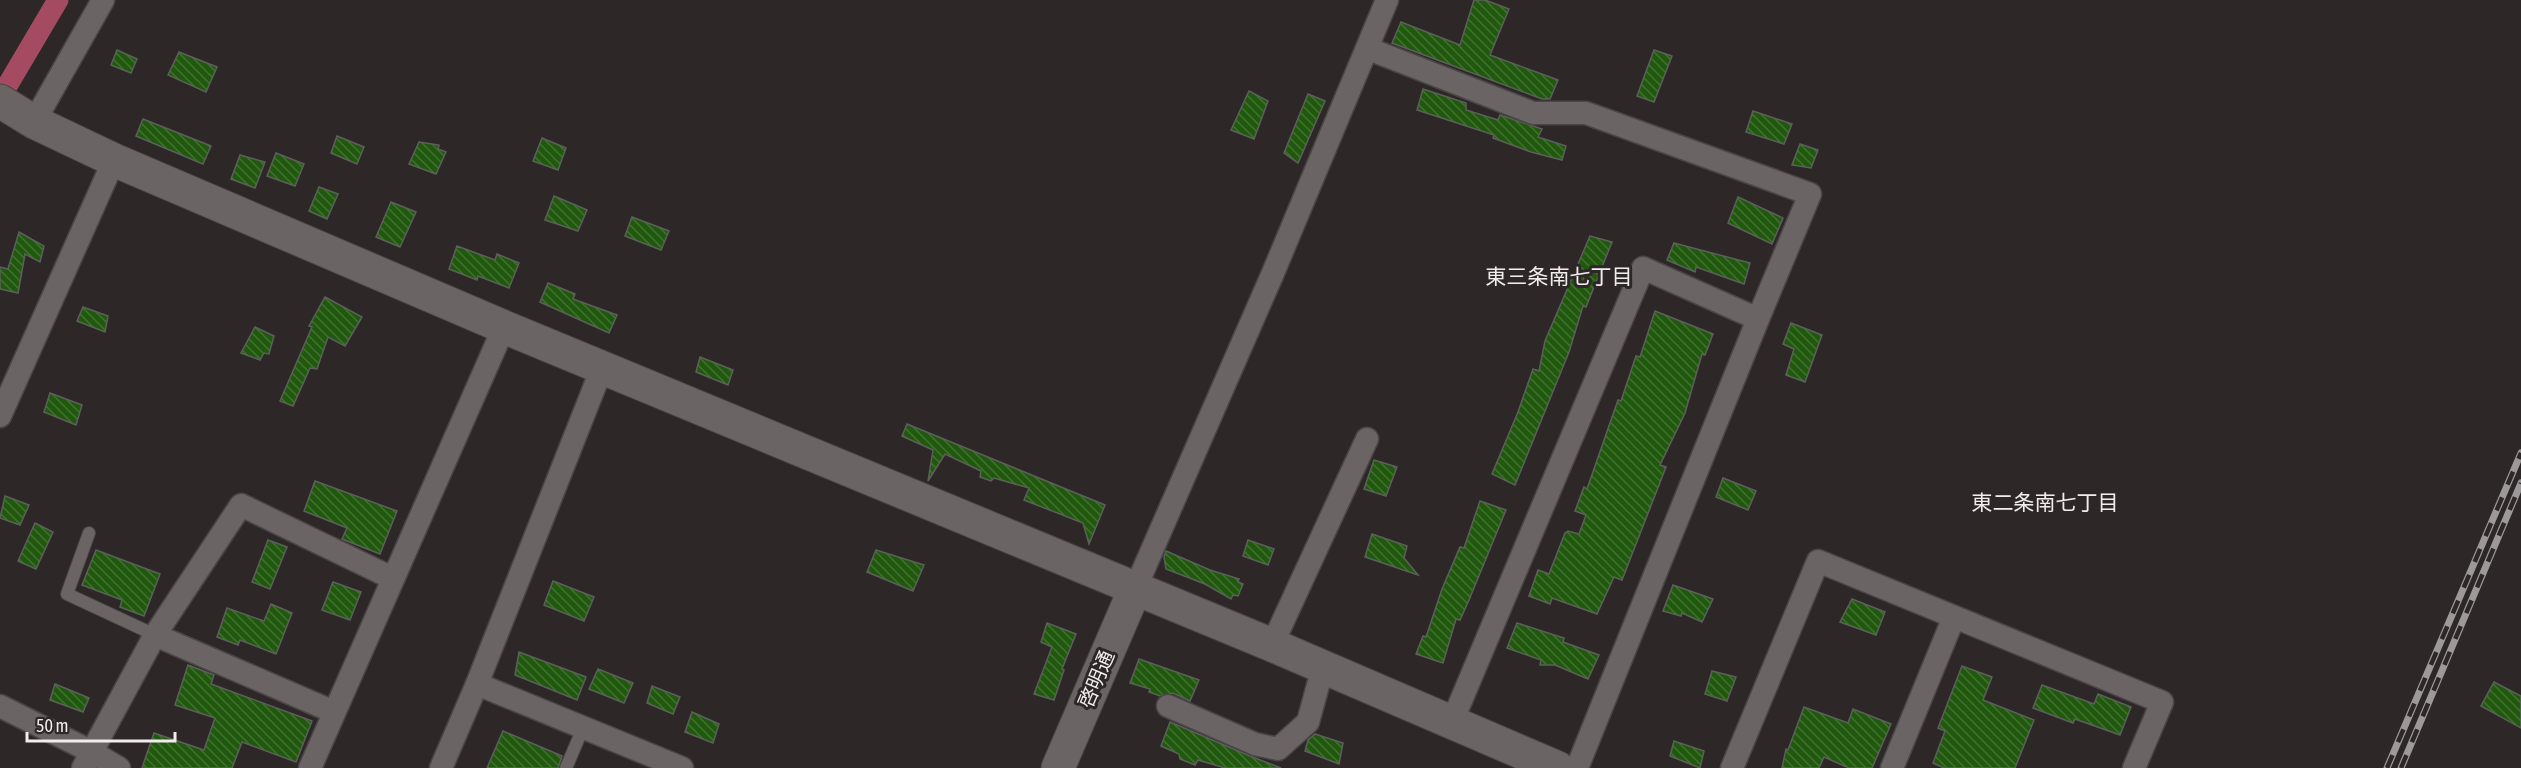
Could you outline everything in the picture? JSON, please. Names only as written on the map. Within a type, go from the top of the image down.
[{"type":"street","points":[[103,0],[18,112],[114,160],[504,327],[1272,645],[1558,768]]},
{"type":"street","points":[[1134,589],[1369,49],[1387,0]]},
{"type":"street","points":[[1369,49],[1533,113],[1586,113],[1810,195],[1577,768]]},
{"type":"street","points":[[1,410],[114,160]]},
{"type":"street","points":[[1452,722],[1643,268],[1758,319]]},
{"type":"street","points":[[310,768],[504,327]]},
{"type":"street","points":[[441,768],[477,684],[603,368]]},
{"type":"street","points":[[1272,645],[1366,439]]},
{"type":"street","points":[[87,759],[155,634],[241,505],[392,578]]},
{"type":"street","points":[[1732,768],[1818,561],[2162,702],[2134,768]]},
{"type":"street","name":"啓明通","points":[[1058,768],[1134,589]]},
{"type":"street","points":[[1892,768],[1954,617]]},
{"type":"street","points":[[155,634],[334,712]]},
{"type":"street","points":[[1168,706],[1255,744],[1278,749],[1308,722],[1323,667]]},
{"type":"street","points":[[477,684],[682,768]]},
{"type":"street","points":[[0,706],[87,759],[119,768]]},
{"type":"lane","points":[[89,533],[67,594],[155,634]]},
{"type":"lane","points":[[566,768],[584,728]]},
{"type":"building","points":[[1474,0],[1485,0],[1509,9],[1490,55],[1558,80],[1550,99],[1542,99],[1392,43],[1401,22],[1460,45]]},
{"type":"building","points":[[117,50],[137,59],[131,73],[111,65]]},
{"type":"building","points":[[1654,50],[1672,56],[1654,102],[1637,96]]},
{"type":"building","points":[[179,52],[217,67],[206,92],[168,75]]},
{"type":"building","points":[[1423,89],[1466,103],[1466,110],[1498,120],[1500,115],[1542,129],[1538,137],[1566,146],[1562,160],[1531,152],[1493,138],[1494,135],[1417,110]]},
{"type":"building","points":[[1249,91],[1268,101],[1254,139],[1231,130]]},
{"type":"building","points":[[1308,94],[1325,101],[1298,163],[1284,153]]},
{"type":"building","points":[[1753,111],[1792,124],[1784,144],[1746,132]]},
{"type":"building","points":[[143,119],[211,146],[203,164],[136,136]]},
{"type":"building","points":[[337,136],[364,147],[357,164],[331,153]]},
{"type":"building","points":[[542,138],[566,148],[558,170],[533,161]]},
{"type":"building","points":[[419,142],[439,145],[438,149],[446,152],[436,174],[409,164]]},
{"type":"building","points":[[1800,144],[1818,150],[1811,168],[1792,165]]},
{"type":"building","points":[[276,153],[304,164],[295,186],[267,176]]},
{"type":"building","points":[[240,155],[265,162],[255,188],[231,179]]},
{"type":"building","points":[[319,187],[338,194],[327,219],[309,211]]},
{"type":"building","points":[[554,196],[587,210],[578,231],[545,220]]},
{"type":"building","points":[[1738,197],[1783,218],[1772,244],[1728,223]]},
{"type":"building","points":[[391,202],[416,212],[400,247],[376,237]]},
{"type":"building","points":[[632,217],[669,231],[661,250],[625,236]]},
{"type":"building","points":[[19,232],[44,246],[40,262],[25,254],[18,293],[0,289],[0,267],[8,269]]},
{"type":"building","points":[[1590,236],[1612,242],[1586,307],[1583,306],[1569,352],[1515,485],[1492,474],[1533,369],[1539,371],[1545,341]]},
{"type":"building","points":[[1674,243],[1750,263],[1744,284],[1696,267],[1695,272],[1667,260]]},
{"type":"building","points":[[457,246],[495,260],[497,254],[519,263],[509,288],[478,276],[477,280],[449,269]]},
{"type":"building","points":[[548,283],[575,294],[573,299],[617,315],[609,333],[540,302]]},
{"type":"building","points":[[325,297],[362,317],[345,346],[328,337],[317,369],[310,368],[293,406],[280,401],[312,327],[309,326]]},
{"type":"building","points":[[83,307],[108,316],[105,332],[77,321]]},
{"type":"building","points":[[1655,311],[1713,334],[1705,355],[1702,354],[1685,413],[1660,465],[1666,467],[1622,580],[1614,577],[1597,614],[1552,598],[1550,604],[1529,596],[1538,570],[1549,574],[1565,533],[1568,531],[1579,534],[1586,515],[1575,511],[1584,487],[1587,489],[1636,356],[1640,357]]},
{"type":"building","points":[[1791,323],[1822,335],[1805,382],[1786,375],[1794,349],[1783,344]]},
{"type":"building","points":[[255,327],[274,336],[269,354],[264,353],[260,360],[241,353]]},
{"type":"building","points":[[700,357],[733,370],[728,385],[696,372]]},
{"type":"building","points":[[50,393],[82,405],[76,425],[44,412]]},
{"type":"building","points":[[907,424],[1105,505],[1089,544],[1083,523],[1024,500],[1029,488],[994,478],[991,481],[980,477],[981,471],[945,454],[928,481],[933,450],[902,436]]},
{"type":"building","points":[[1374,460],[1397,467],[1386,496],[1364,489]]},
{"type":"building","points":[[1723,478],[1756,491],[1748,510],[1716,497]]},
{"type":"building","points":[[315,481],[397,511],[380,554],[342,539],[347,528],[304,511]]},
{"type":"building","points":[[5,496],[29,505],[20,525],[0,518]]},
{"type":"building","points":[[1480,501],[1506,510],[1460,620],[1456,619],[1443,663],[1416,654],[1423,636],[1426,637],[1442,589],[1460,547],[1464,548]]},
{"type":"building","points":[[35,523],[53,532],[36,569],[18,561]]},
{"type":"building","points":[[1372,534],[1407,546],[1404,558],[1418,575],[1365,557]]},
{"type":"building","points":[[268,540],[287,547],[270,589],[252,582]]},
{"type":"building","points":[[1248,540],[1274,549],[1268,565],[1243,556]]},
{"type":"building","points":[[96,550],[160,574],[144,616],[120,607],[122,600],[82,585]]},
{"type":"building","points":[[876,550],[924,565],[913,591],[867,572]]},
{"type":"building","points":[[1166,551],[1210,570],[1239,579],[1238,582],[1243,584],[1238,596],[1233,595],[1231,599],[1205,584],[1166,569],[1164,557]]},
{"type":"building","points":[[553,581],[594,597],[584,621],[544,605]]},
{"type":"building","points":[[333,582],[361,592],[350,620],[322,610]]},
{"type":"building","points":[[1673,585],[1713,599],[1702,622],[1682,613],[1681,616],[1663,611]]},
{"type":"building","points":[[1852,599],[1885,612],[1876,635],[1840,622]]},
{"type":"building","points":[[271,604],[292,613],[276,654],[240,640],[238,645],[217,637],[227,608],[264,621]]},
{"type":"building","points":[[1047,623],[1076,634],[1062,669],[1064,670],[1054,700],[1034,694],[1052,647],[1041,642]]},
{"type":"building","points":[[1517,623],[1564,638],[1563,642],[1599,655],[1588,679],[1555,665],[1540,665],[1541,660],[1507,648]]},
{"type":"building","points":[[519,652],[586,677],[577,700],[515,675]]},
{"type":"building","points":[[1139,659],[1199,680],[1190,701],[1173,693],[1160,696],[1149,692],[1150,689],[1130,683]]},
{"type":"building","points":[[188,665],[214,675],[211,684],[312,721],[296,762],[242,742],[232,768],[142,768],[154,733],[204,750],[215,718],[175,705]]},
{"type":"building","points":[[1962,666],[1992,677],[1983,700],[2034,720],[2015,768],[1944,768],[1933,763],[1945,731],[1938,728]]},
{"type":"building","points":[[598,669],[633,683],[624,703],[589,689]]},
{"type":"building","points":[[1712,671],[1736,677],[1727,701],[1705,694]]},
{"type":"building","points":[[2494,682],[2521,696],[2521,728],[2481,706]]},
{"type":"building","points":[[55,684],[89,698],[83,712],[50,700]]},
{"type":"building","points":[[2042,685],[2094,704],[2098,694],[2131,707],[2120,735],[2075,719],[2073,723],[2033,708]]},
{"type":"building","points":[[652,686],[680,697],[673,714],[647,703]]},
{"type":"building","points":[[1804,707],[1848,723],[1853,709],[1891,724],[1872,768],[1849,768],[1824,757],[1819,768],[1782,768],[1786,749],[1788,750]]},
{"type":"building","points":[[692,712],[719,724],[713,743],[685,732]]},
{"type":"building","points":[[1170,722],[1281,768],[1225,768],[1198,760],[1195,765],[1180,759],[1179,754],[1161,746]]},
{"type":"building","points":[[503,731],[562,756],[558,768],[487,768]]},
{"type":"building","points":[[1315,734],[1343,743],[1339,764],[1305,751],[1308,740]]},
{"type":"building","points":[[1674,741],[1704,751],[1700,768],[1670,756]]},
{"type":"waterway","points":[[0,98],[58,0]]},
{"type":"railway","points":[[2387,768],[2521,453]]},
{"type":"railway","points":[[2401,768],[2521,483]]},
{"type":"district","name":"東三条南七丁目","points":[[1559,276]]},
{"type":"district","name":"東二条南七丁目","points":[[2045,502]]}]
